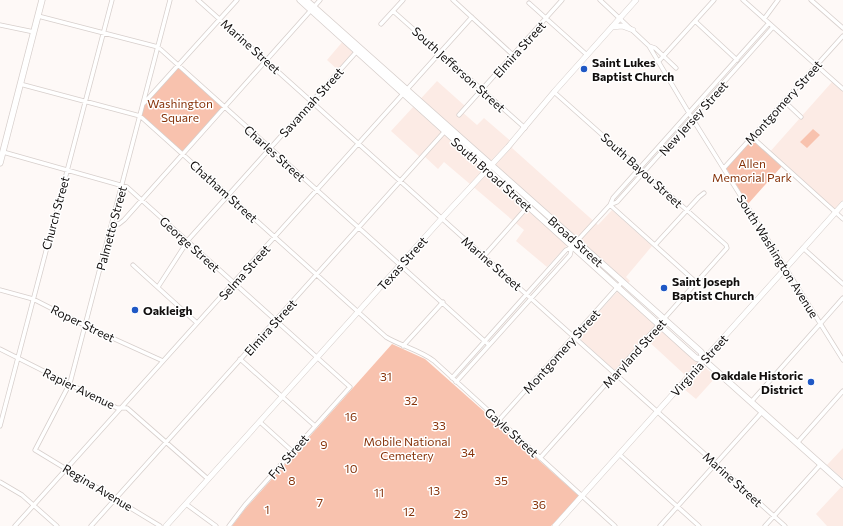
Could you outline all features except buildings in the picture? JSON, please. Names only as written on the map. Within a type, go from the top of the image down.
[{"type":"main road","points":[[0,164],[42,0]]},
{"type":"main road","points":[[300,0],[312,8]]},
{"type":"main road","name":"Broad Street","points":[[306,0],[312,8],[446,129],[489,167],[533,202],[701,352],[704,360],[843,484]]},
{"type":"main road","name":"South Broad Street","points":[[489,167],[528,207],[696,358],[704,360]]},
{"type":"street","name":"Church Street","points":[[0,426],[84,100],[112,0]]},
{"type":"street","name":"Palmetto Street","points":[[35,450],[70,384],[170,0]]},
{"type":"street","name":"Marine Street","points":[[198,0],[786,526]]},
{"type":"street","points":[[143,104],[237,0]]},
{"type":"street","points":[[112,222],[119,224],[124,220],[182,153],[320,0]]},
{"type":"street","points":[[381,24],[403,0]]},
{"type":"street","points":[[453,0],[513,55]]},
{"type":"street","name":"Elmira Street","points":[[459,115],[562,0]]},
{"type":"street","name":"South Washington Avenue","points":[[600,0],[649,46],[692,118],[843,360]]},
{"type":"street","name":"Texas Street","points":[[166,526],[442,218],[525,128],[554,92],[636,0]]},
{"type":"street","points":[[658,62],[714,0]]},
{"type":"street","points":[[743,0],[843,89]]},
{"type":"street","points":[[764,19],[778,0]]},
{"type":"street","points":[[811,0],[843,28]]},
{"type":"street","points":[[529,3],[587,55]]},
{"type":"street","name":"South Jefferson Street","points":[[393,11],[525,128]]},
{"type":"street","name":"Charles Street","points":[[38,16],[158,47],[490,345]]},
{"type":"street","name":"Selma Street","points":[[15,526],[472,17]]},
{"type":"street","points":[[695,21],[741,64]]},
{"type":"street","name":"New Jersey Street","points":[[452,378],[566,250],[577,241],[610,205],[613,198],[769,23]]},
{"type":"street","points":[[0,25],[34,32]]},
{"type":"street","points":[[611,28],[618,26],[633,30]]},
{"type":"street","name":"New Jersey Street","points":[[610,205],[617,202],[774,27]]},
{"type":"street","name":"Montgomery Street","points":[[724,168],[843,36]]},
{"type":"street","points":[[649,46],[655,48],[676,68]]},
{"type":"street","name":"Savannah Street","points":[[158,288],[187,242],[358,50]]},
{"type":"street","name":"Chatham Street","points":[[20,84],[140,116],[386,337],[403,346]]},
{"type":"street","name":"South Bayou Street","points":[[554,92],[726,245],[727,248]]},
{"type":"street","points":[[706,93],[711,97]]},
{"type":"street","points":[[784,101],[801,117]]},
{"type":"street","name":"Elmira Street","points":[[91,526],[446,129]]},
{"type":"street","points":[[674,130],[678,134]]},
{"type":"street","points":[[752,137],[843,219]]},
{"type":"street","name":"George Street","points":[[3,152],[127,187],[350,387]]},
{"type":"street","points":[[655,245],[704,193]]},
{"type":"street","points":[[484,256],[533,202]]},
{"type":"street","name":"Virginia Street","points":[[554,526],[843,204]]},
{"type":"street","points":[[610,205],[697,283]]},
{"type":"street","points":[[546,223],[551,218]]},
{"type":"street","name":"New Jersey Street","points":[[456,382],[570,255],[572,246]]},
{"type":"street","name":"Maryland Street","points":[[540,458],[727,248]]},
{"type":"street","points":[[803,248],[843,284]]},
{"type":"street","points":[[133,265],[198,323]]},
{"type":"street","name":"Montgomery Street","points":[[499,420],[622,282]]},
{"type":"street","name":"Roper Street","points":[[0,290],[33,299],[163,362]]},
{"type":"street","points":[[751,402],[843,298]]},
{"type":"street","points":[[403,346],[443,302]]},
{"type":"street","name":"Gayle Street","points":[[403,346],[428,356],[615,526]]},
{"type":"street","name":"Rapier Avenue","points":[[0,349],[117,408],[127,408],[208,479]]},
{"type":"street","points":[[240,359],[315,426]]},
{"type":"street","name":"Fry Street","points":[[229,526],[245,505],[350,387]]},
{"type":"street","points":[[797,443],[843,391]]},
{"type":"street","points":[[660,526],[762,412]]},
{"type":"street","points":[[260,422],[292,452]]},
{"type":"street","name":"Regina Avenue","points":[[35,450],[160,526]]},
{"type":"street","points":[[619,454],[698,526]]},
{"type":"street","points":[[765,526],[821,464]]},
{"type":"street","points":[[0,482],[22,495],[57,526]]},
{"type":"street","points":[[186,504],[216,526]]},
{"type":"shaded area","points":[[344,40],[357,51],[339,71],[327,60]]},
{"type":"shaded area","points":[[437,81],[465,106],[461,111],[477,125],[484,118],[514,144],[512,148],[598,225],[612,210],[652,246],[626,277],[630,281],[621,292],[716,377],[696,399],[678,384],[685,375],[645,338],[615,371],[577,336],[626,282],[575,237],[547,267],[516,241],[524,230],[444,162],[438,169],[423,155],[421,158],[391,131]]},
{"type":"shaded area","points":[[832,82],[843,91],[843,201],[833,212],[768,154]]},
{"type":"shaded area","points":[[843,448],[843,479],[827,465]]},
{"type":"shaded area","points":[[843,485],[843,526],[827,526],[816,514]]},
{"type":"green space","name":"Washington Square","points":[[178,66],[224,107],[182,153],[140,116],[143,104]]},
{"type":"green space","points":[[813,129],[820,135],[807,148],[800,142]]},
{"type":"green space","name":"Allen Memorial Park","points":[[752,139],[782,166],[748,204],[726,168]]},
{"type":"green space","name":"Mobile National Cemetery","points":[[392,344],[425,359],[579,496],[551,526],[232,526],[245,509]]},
{"type":"place","name":"Saint Lukes Baptist Church","points":[[584,69]]},
{"type":"place","name":"Saint Joseph Baptist Church","points":[[664,288]]},
{"type":"place","name":"Oakleigh","points":[[135,310]]},
{"type":"place","name":"Oakdale Historic District","points":[[811,382]]},
{"type":"park label","name":"31","points":[[386,376]]},
{"type":"park label","name":"32","points":[[411,400]]},
{"type":"park label","name":"16","points":[[351,416]]},
{"type":"park label","name":"33","points":[[439,425]]},
{"type":"park label","name":"9","points":[[324,444]]},
{"type":"park label","name":"34","points":[[468,452]]},
{"type":"park label","name":"10","points":[[351,468]]},
{"type":"park label","name":"8","points":[[292,480]]},
{"type":"park label","name":"35","points":[[501,480]]},
{"type":"park label","name":"13","points":[[434,490]]},
{"type":"park label","name":"11","points":[[379,492]]},
{"type":"park label","name":"7","points":[[320,502]]},
{"type":"park label","name":"36","points":[[539,504]]},
{"type":"park label","name":"1","points":[[267,509]]},
{"type":"park label","name":"12","points":[[409,511]]},
{"type":"park label","name":"29","points":[[461,513]]}]
